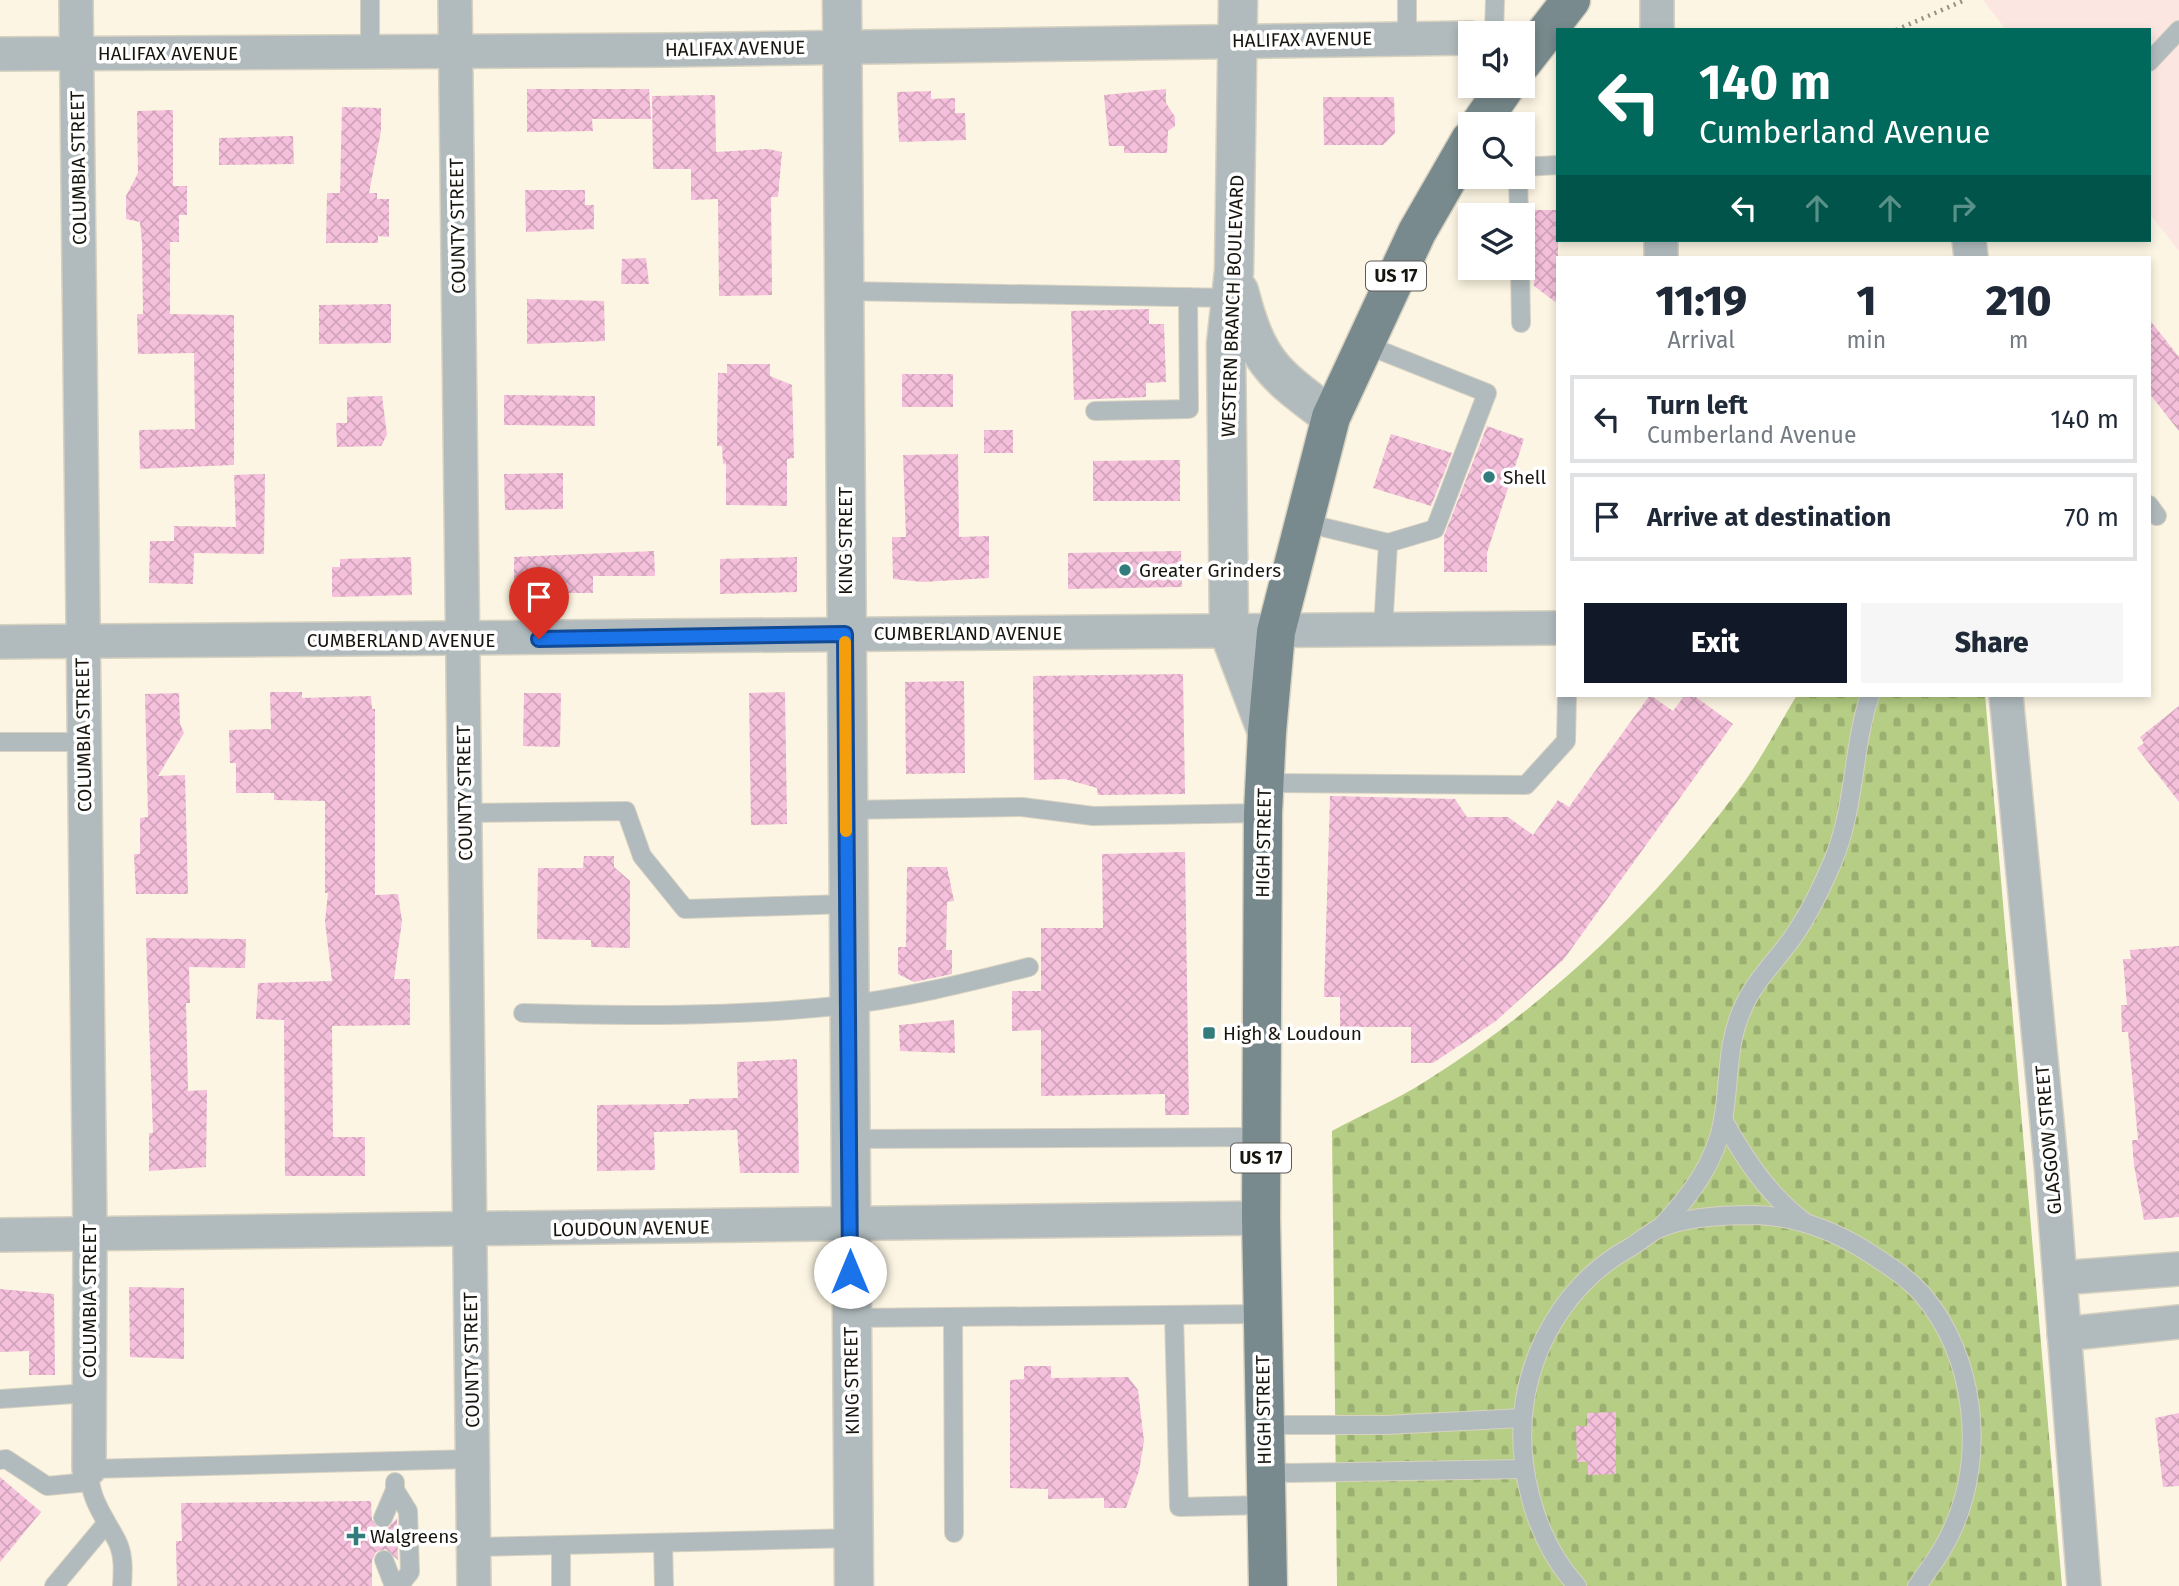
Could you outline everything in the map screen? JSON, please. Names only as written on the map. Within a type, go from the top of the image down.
[{"type":"main road","points":[[1535,39],[1571,0]]},
{"type":"main road","name":"HIGH STREET","points":[[1268,1586],[1261,1218],[1264,798],[1266,732],[1276,632],[1331,417],[1417,232],[1458,162]]},
{"type":"street","name":"COLUMBIA STREET","points":[[76,0],[90,1234],[89,1475]]},
{"type":"street","name":"COUNTY STREET","points":[[455,0],[474,1586]]},
{"type":"street","name":"KING STREET","points":[[842,0],[850,1318],[855,1586]]},
{"type":"street","name":"WESTERN BRANCH BOULEVARD","points":[[1238,0],[1233,285],[1226,344],[1208,408],[1230,632],[1266,732]]},
{"type":"street","points":[[1657,0],[1657,28]]},
{"type":"street","name":"HALIFAX AVENUE","points":[[0,54],[1458,38]]},
{"type":"street","points":[[1233,285],[1262,356],[1281,379],[1331,417]]},
{"type":"street","name":"CUMBERLAND AVENUE","points":[[0,642],[1556,628]]},
{"type":"street","name":"GLASGOW STREET","points":[[2006,697],[2060,1278],[2084,1586]]},
{"type":"street","name":"LOUDOUN AVENUE","points":[[0,1235],[469,1231],[1261,1218]]},
{"type":"street","points":[[2060,1278],[2179,1269]]},
{"type":"street","points":[[2064,1334],[2179,1322]]},
{"type":"lane","points":[[370,0],[370,52]]},
{"type":"lane","points":[[1407,0],[1407,38]]},
{"type":"lane","points":[[1494,21],[1495,0]]},
{"type":"lane","points":[[2151,60],[2179,30]]},
{"type":"lane","points":[[1535,166],[1556,165]]},
{"type":"lane","points":[[1520,280],[1521,323]]},
{"type":"lane","points":[[844,291],[1188,297],[1233,285]]},
{"type":"lane","points":[[1095,411],[1208,408],[1188,297]]},
{"type":"lane","points":[[1302,522],[1388,543],[1435,529],[1487,393],[1364,344]]},
{"type":"lane","points":[[1383,630],[1388,543]]},
{"type":"lane","points":[[846,810],[1022,807],[1093,816],[1264,798],[1526,785],[1566,741],[1567,697]]},
{"type":"lane","points":[[1577,1586],[1547,1542],[1533,1505],[1524,1469],[1522,1418],[1528,1380],[1542,1343],[1557,1315],[1581,1284],[1612,1258],[1660,1228],[1688,1199],[1710,1161],[1723,1120],[1732,1039],[1742,1010],[1760,976],[1785,948],[1810,910],[1833,859],[1851,806],[1870,697]]},
{"type":"lane","points":[[0,742],[83,742]]},
{"type":"lane","points":[[464,813],[626,811],[642,856],[685,909],[847,904]]},
{"type":"lane","points":[[523,1013],[627,1016],[848,1004],[952,986],[1029,967]]},
{"type":"lane","points":[[1723,1120],[1745,1160],[1766,1187],[1804,1222]]},
{"type":"lane","points":[[849,1139],[1262,1137]]},
{"type":"lane","points":[[1660,1228],[1735,1215],[1770,1215],[1804,1222],[1846,1239],[1876,1257],[1921,1293],[1944,1326],[1962,1371],[1971,1410],[1971,1458],[1966,1490],[1953,1528],[1934,1563],[1917,1586]]},
{"type":"lane","points":[[850,1318],[1262,1314]]},
{"type":"lane","points":[[1174,1315],[1180,1507],[1265,1488],[1290,1473],[1524,1469]]},
{"type":"lane","points":[[953,1318],[954,1533]]},
{"type":"lane","points":[[0,1399],[89,1393]]},
{"type":"lane","points":[[1263,1425],[1386,1425],[1522,1418]]},
{"type":"lane","points":[[0,1460],[5,1459],[47,1486],[89,1475],[472,1459]]},
{"type":"lane","points":[[383,1518],[395,1490],[395,1462]]},
{"type":"lane","points":[[89,1475],[96,1507],[118,1542],[123,1562],[122,1586]]},
{"type":"lane","points":[[384,1560],[397,1586],[410,1572],[408,1511],[395,1490]]},
{"type":"lane","points":[[54,1586],[105,1525]]},
{"type":"lane","points":[[474,1547],[854,1538]]},
{"type":"lane","points":[[663,1543],[664,1586]]},
{"type":"lane","points":[[561,1545],[561,1586]]},
{"type":"path","points":[[1901,28],[1965,0]]},
{"type":"shaded area","points":[[1983,0],[2179,0],[2179,251],[2151,216],[2151,28],[2004,28]]},
{"type":"green space","points":[[1796,697],[1985,697],[2062,1586],[1337,1586],[1332,1131],[1415,1088],[1517,1018],[1559,983],[1639,908],[1711,825],[1752,771]]},
{"type":"building","points":[[527,89],[649,89],[651,119],[592,119],[593,131],[527,132]]},
{"type":"building","points":[[1166,89],[1166,103],[1175,117],[1175,126],[1168,131],[1167,153],[1124,153],[1124,146],[1109,146],[1104,95]]},
{"type":"building","points":[[931,91],[931,99],[955,98],[955,113],[965,113],[966,140],[899,142],[897,92]]},
{"type":"building","points":[[715,95],[716,152],[768,149],[782,152],[778,197],[771,197],[772,295],[719,296],[718,199],[691,200],[691,169],[653,169],[652,96]]},
{"type":"building","points":[[1323,97],[1394,97],[1395,133],[1383,145],[1324,145]]},
{"type":"building","points":[[342,107],[381,108],[381,131],[369,193],[377,193],[377,199],[389,199],[389,237],[378,236],[378,243],[326,243],[327,193],[340,193]]},
{"type":"building","points":[[173,110],[173,186],[187,186],[187,215],[179,215],[179,242],[170,242],[170,314],[234,315],[234,465],[140,469],[139,430],[195,429],[194,353],[138,354],[137,314],[143,314],[142,242],[140,222],[126,219],[126,196],[138,173],[137,111]]},
{"type":"building","points":[[293,136],[294,164],[219,165],[219,138]]},
{"type":"building","points":[[525,190],[585,190],[585,205],[594,205],[594,229],[526,232]]},
{"type":"building","points":[[1535,210],[1556,210],[1556,302],[1534,286]]},
{"type":"building","points":[[646,258],[649,284],[621,284],[622,259]]},
{"type":"building","points":[[527,299],[604,301],[605,341],[527,344]]},
{"type":"building","points":[[391,304],[391,343],[319,344],[319,305]]},
{"type":"building","points":[[1149,309],[1149,324],[1164,324],[1166,382],[1146,383],[1146,397],[1074,400],[1071,311]]},
{"type":"building","points":[[2151,322],[2179,357],[2179,431],[2151,396]]},
{"type":"building","points":[[727,364],[770,364],[770,376],[792,385],[794,458],[787,459],[787,506],[726,505],[726,463],[723,464],[722,446],[717,446],[718,373],[727,373]]},
{"type":"building","points":[[902,374],[953,374],[953,407],[902,407]]},
{"type":"building","points":[[504,395],[595,396],[595,426],[504,425]]},
{"type":"building","points":[[382,396],[387,435],[381,446],[337,447],[336,423],[347,423],[347,397]]},
{"type":"building","name":"Shell","points":[[1487,426],[1524,439],[1487,553],[1487,572],[1444,572],[1444,536]]},
{"type":"building","points":[[984,430],[1013,430],[1013,453],[984,453]]},
{"type":"building","name":"Shell","points":[[1391,434],[1452,453],[1431,506],[1373,488]]},
{"type":"building","points":[[958,454],[959,537],[989,536],[989,578],[923,582],[893,579],[892,537],[906,537],[903,455]]},
{"type":"building","points":[[1180,460],[1180,501],[1093,501],[1093,461]]},
{"type":"building","points":[[563,473],[563,509],[505,510],[504,474]]},
{"type":"building","points":[[265,474],[264,554],[194,553],[193,584],[149,583],[150,541],[174,541],[174,526],[236,527],[234,475]]},
{"type":"building","points":[[654,551],[655,576],[593,576],[593,593],[514,593],[514,557]]},
{"type":"building","name":"Greater Grinders","points":[[1181,551],[1182,587],[1068,589],[1068,553]]},
{"type":"building","points":[[411,557],[412,595],[332,597],[332,567],[340,567],[340,559]]},
{"type":"building","points":[[797,557],[797,592],[720,594],[720,559]]},
{"type":"building","points":[[1183,674],[1185,794],[1098,795],[1097,788],[1065,779],[1034,780],[1033,676]]},
{"type":"building","points":[[964,681],[965,773],[906,774],[905,682]]},
{"type":"building","points":[[270,692],[302,692],[302,698],[371,696],[372,709],[375,709],[375,895],[398,894],[402,921],[394,979],[410,979],[410,1025],[332,1026],[333,1137],[365,1137],[365,1176],[285,1176],[284,1020],[256,1019],[258,983],[332,981],[325,921],[328,893],[325,893],[325,801],[274,800],[274,793],[236,793],[236,763],[230,763],[229,730],[271,729]]},
{"type":"building","points":[[785,692],[787,824],[751,825],[749,693]]},
{"type":"building","points":[[179,693],[180,724],[184,733],[158,776],[185,775],[188,894],[136,894],[134,854],[140,854],[140,818],[148,817],[145,694]]},
{"type":"building","points":[[524,693],[561,693],[560,747],[523,746]]},
{"type":"building","points":[[1649,697],[1653,697],[1673,711],[1684,697],[1696,697],[1733,724],[1564,959],[1496,1021],[1433,1063],[1411,1063],[1411,1027],[1340,1027],[1340,997],[1324,997],[1330,796],[1455,799],[1467,817],[1508,817],[1533,835],[1558,800],[1569,807]]},
{"type":"building","points":[[2179,706],[2179,802],[2137,748],[2144,743],[2140,737]]},
{"type":"building","points":[[1185,852],[1189,1115],[1165,1115],[1165,1094],[1041,1096],[1041,1030],[1012,1031],[1012,991],[1041,991],[1041,928],[1103,928],[1102,854]]},
{"type":"building","points":[[584,856],[614,856],[614,867],[630,881],[630,948],[591,947],[591,940],[537,939],[538,868],[583,868]]},
{"type":"building","points":[[907,867],[947,867],[954,901],[947,902],[946,950],[952,950],[952,974],[914,982],[898,974],[898,947],[906,947]]},
{"type":"building","points":[[146,938],[246,939],[245,968],[189,967],[190,1003],[186,1003],[188,1091],[207,1090],[206,1167],[149,1171],[149,1133],[153,1133]]},
{"type":"building","points":[[2179,946],[2179,1217],[2144,1220],[2134,1165],[2132,1140],[2138,1140],[2128,1032],[2122,1032],[2121,1005],[2127,1005],[2123,959],[2131,959],[2130,950]]},
{"type":"building","points":[[954,1020],[955,1053],[900,1051],[899,1025]]},
{"type":"building","points":[[797,1059],[799,1173],[740,1173],[737,1130],[654,1132],[655,1170],[597,1171],[597,1105],[689,1104],[689,1099],[738,1098],[737,1062]]},
{"type":"building","points":[[129,1287],[184,1288],[184,1359],[130,1357]]},
{"type":"building","points":[[0,1289],[54,1294],[55,1375],[29,1375],[29,1351],[0,1352]]},
{"type":"building","points":[[1024,1366],[1051,1366],[1051,1378],[1128,1377],[1138,1390],[1144,1441],[1139,1471],[1126,1508],[1104,1508],[1104,1498],[1048,1499],[1048,1489],[1010,1488],[1010,1380],[1024,1379]]},
{"type":"building","points":[[1616,1412],[1616,1474],[1588,1475],[1588,1462],[1577,1462],[1576,1426],[1587,1426],[1587,1413]]},
{"type":"building","points":[[2179,1413],[2179,1486],[2163,1487],[2155,1418]]},
{"type":"building","points":[[0,1477],[41,1512],[0,1562]]},
{"type":"building","name":"Walgreens","points":[[371,1501],[372,1520],[378,1528],[389,1527],[397,1518],[398,1560],[386,1549],[376,1552],[372,1560],[372,1586],[177,1586],[176,1541],[182,1541],[181,1503]]},
{"type":"slow traffic","points":[[845,642],[846,831]]},
{"type":"place","name":"Shell","points":[[1489,477]]},
{"type":"place","name":"Greater Grinders","points":[[1125,570]]},
{"type":"place","name":"High & Loudoun","points":[[1209,1033]]},
{"type":"place","name":"Walgreens","points":[[356,1536]]},
{"type":"route","points":[[539,639],[845,634],[850,1272]]}]
